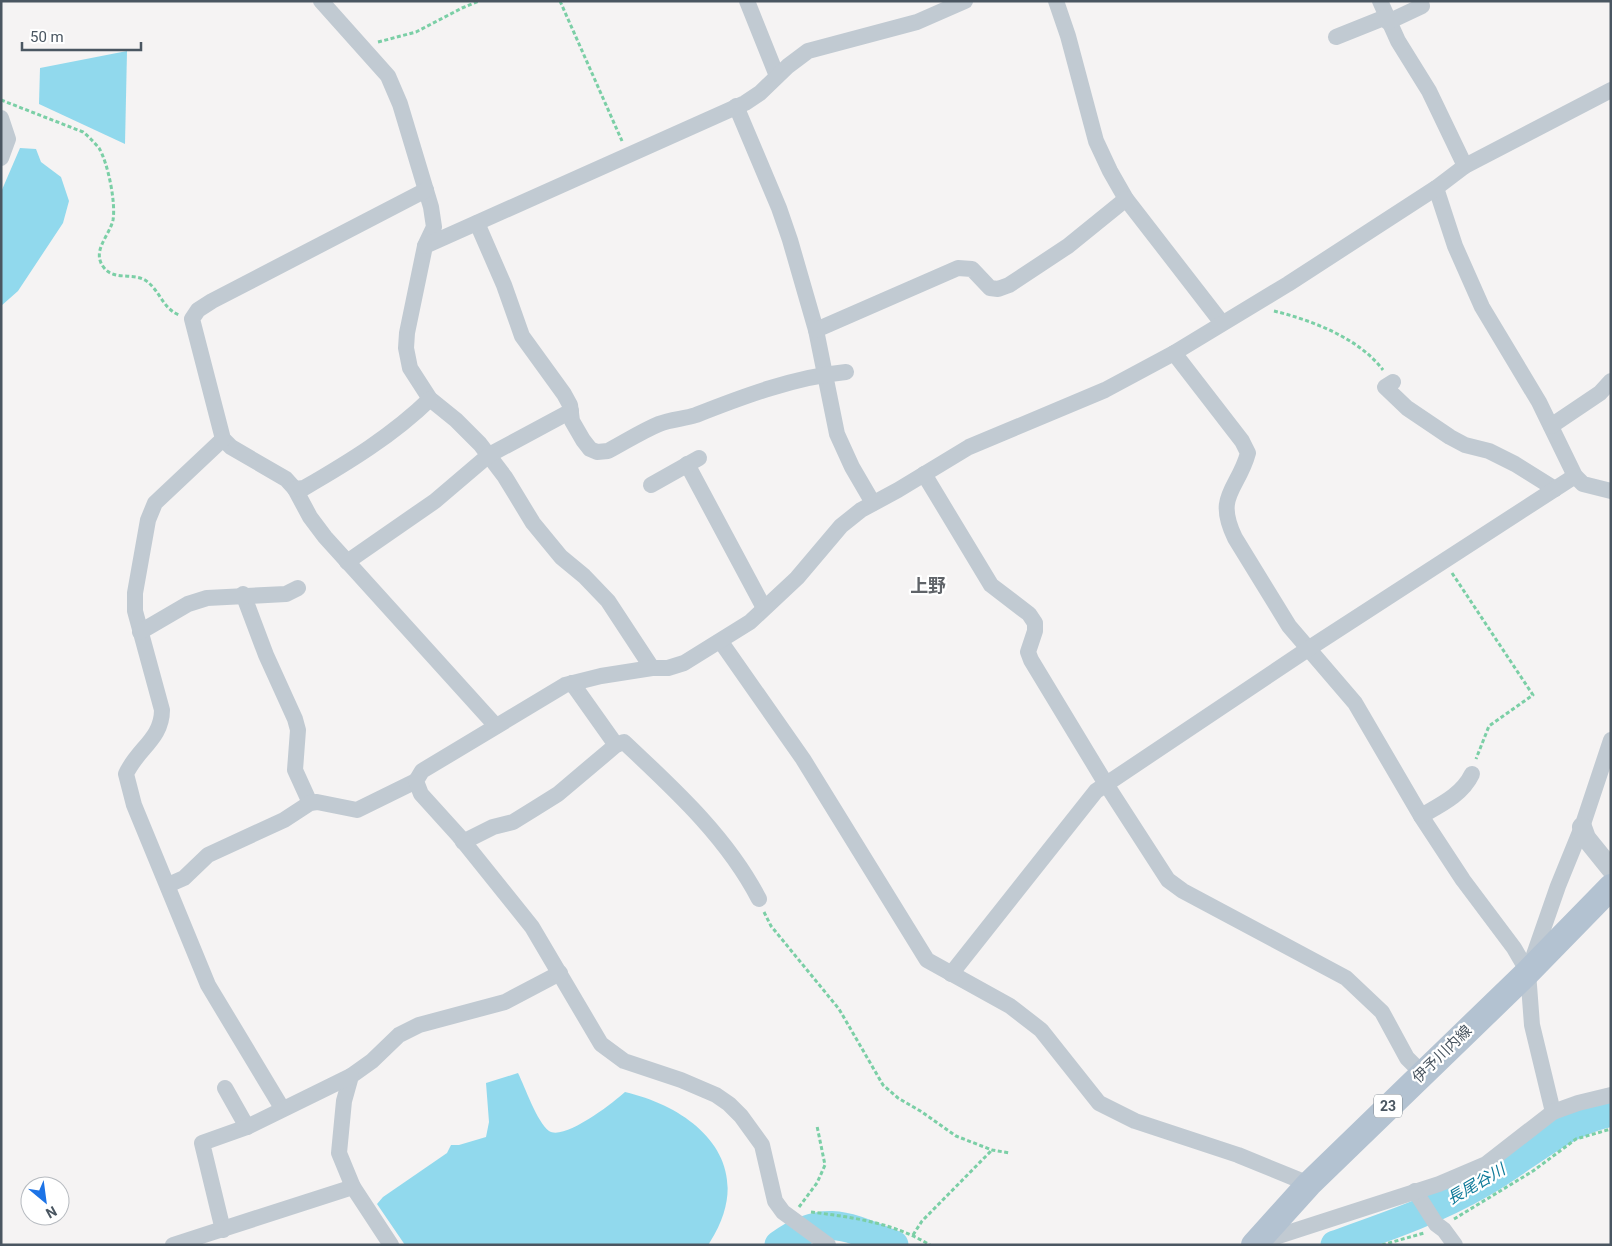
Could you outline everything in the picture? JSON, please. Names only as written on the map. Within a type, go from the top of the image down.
[{"type":"main road","name":"伊予川内線","points":[[1255,1244],[1309,1184],[1528,972],[1611,887]]},
{"type":"street","points":[[320,1],[388,76],[395,91],[426,190],[434,227],[425,246],[407,333],[406,348],[410,368],[430,399],[456,420],[489,455],[533,523],[561,557],[584,576],[608,601],[652,668]]},
{"type":"street","points":[[746,1],[777,76]]},
{"type":"street","points":[[425,246],[736,106],[760,93],[777,76],[808,51],[917,22],[965,1]]},
{"type":"street","points":[[1056,1],[1068,36],[1096,141],[1126,199],[1222,323]]},
{"type":"street","points":[[1380,1],[1387,19],[1428,91],[1464,166]]},
{"type":"street","points":[[1336,37],[1422,6]]},
{"type":"street","points":[[168,885],[184,878],[208,855],[284,820],[310,803],[317,802],[357,810],[416,782],[422,771],[565,685],[601,676],[652,668],[668,668],[684,663],[721,642],[750,622],[797,578],[841,526],[861,510],[969,447],[1105,390],[1174,353],[1436,188],[1464,166],[1611,90]]},
{"type":"street","points":[[736,106],[779,208],[816,330],[837,434],[852,468],[874,503]]},
{"type":"street","points":[[1,118],[8,139],[1,158]]},
{"type":"street","points":[[1436,188],[1455,246],[1479,300],[1539,402],[1575,476],[1583,484],[1611,491]]},
{"type":"street","points":[[426,190],[212,301],[198,310],[192,319],[223,439],[232,447],[286,479],[295,489],[315,524],[347,562],[496,726]]},
{"type":"street","points":[[816,330],[958,268],[972,268],[990,288],[998,289],[1009,285],[1068,246],[1126,199]]},
{"type":"street","points":[[477,223],[504,285],[522,336],[564,394],[572,421],[590,449],[597,452],[608,451],[658,424],[694,415],[727,401],[825,374],[846,372]]},
{"type":"street","points":[[1174,353],[1242,441],[1248,453],[1244,466],[1227,499],[1226,512],[1229,525],[1289,626],[1355,703],[1421,816],[1463,880],[1514,948],[1528,972]]},
{"type":"street","points":[[1551,426],[1600,393],[1611,381]]},
{"type":"street","points":[[1393,382],[1385,387],[1407,408],[1465,445],[1498,455],[1555,489]]},
{"type":"street","points":[[295,489],[304,488],[368,449],[413,415],[430,399]]},
{"type":"street","points":[[347,562],[435,501],[489,455],[570,411]]},
{"type":"street","points":[[223,439],[155,503],[148,520],[135,593],[135,611],[162,710],[162,724],[154,738],[131,762],[126,774],[128,788],[208,985],[282,1108]]},
{"type":"street","points":[[651,485],[693,461],[764,608]]},
{"type":"street","points":[[924,474],[990,584],[1029,614],[1035,623],[1035,630],[1028,652],[1031,660],[1106,784],[1168,880],[1183,890],[1346,978],[1382,1012],[1407,1058],[1422,1073]]},
{"type":"street","points":[[951,974],[1096,791],[1308,649],[1575,476]]},
{"type":"street","points":[[140,632],[188,604],[207,598],[244,594],[255,596],[286,594],[298,588]]},
{"type":"street","points":[[244,594],[266,655],[298,730],[295,770],[310,803]]},
{"type":"street","points":[[721,642],[803,759],[927,960],[1010,1006],[1041,1030],[1098,1103],[1135,1121],[1246,1158],[1309,1184]]},
{"type":"street","points":[[572,683],[616,745]]},
{"type":"street","points":[[1553,1112],[1532,1025],[1528,972],[1558,886],[1582,827],[1611,740]]},
{"type":"street","points":[[464,842],[493,827],[513,822],[534,809],[558,794],[616,745],[624,742],[690,804],[740,866],[759,899]]},
{"type":"street","points":[[1421,816],[1453,797],[1468,783],[1472,774]]},
{"type":"street","points":[[416,782],[421,794],[464,842],[532,926],[601,1044],[611,1054],[624,1061],[681,1080],[716,1095],[741,1116],[762,1145],[775,1200],[783,1212],[825,1242]]},
{"type":"street","points":[[1582,827],[1586,838],[1611,869]]},
{"type":"street","points":[[220,1235],[202,1143],[247,1127],[282,1108],[351,1076],[372,1061],[399,1035],[419,1026],[505,1002],[560,973]]},
{"type":"street","points":[[351,1076],[344,1101],[339,1153],[353,1187],[391,1245]]},
{"type":"street","points":[[225,1088],[247,1127]]},
{"type":"street","points":[[1255,1244],[1418,1196],[1439,1184],[1486,1164],[1553,1112],[1578,1103],[1611,1095]]},
{"type":"street","points":[[173,1245],[220,1235],[353,1187]]},
{"type":"street","points":[[1418,1196],[1438,1225],[1455,1245]]},
{"type":"path","points":[[362,48],[416,32],[479,1]]},
{"type":"path","points":[[560,1],[629,155]]},
{"type":"path","points":[[1,100],[82,132],[92,139],[105,165],[114,210],[112,222],[99,252],[105,269],[113,275],[143,279],[151,285],[164,306],[192,319]]},
{"type":"path","points":[[1251,306],[1299,318],[1348,341],[1378,363],[1393,382]]},
{"type":"path","points":[[1444,561],[1533,695],[1489,726],[1472,774]]},
{"type":"path","points":[[759,899],[771,926],[839,1009],[883,1085],[898,1098],[956,1136],[992,1150],[1010,1153]]},
{"type":"path","points":[[817,1126],[825,1165],[817,1183],[797,1210],[861,1219],[913,1235],[930,1245]]},
{"type":"path","points":[[1382,1245],[1419,1235],[1533,1171],[1576,1139],[1611,1129]]},
{"type":"path","points":[[913,1235],[922,1221],[992,1150]]},
{"type":"water","points":[[127,51],[125,144],[39,104],[40,68]]},
{"type":"water","points":[[20,148],[36,149],[41,162],[61,177],[69,201],[63,223],[18,291],[1,306],[1,192]]},
{"type":"water","points":[[518,1073],[540,1120],[549,1131],[556,1133],[576,1126],[600,1112],[625,1092],[652,1100],[676,1112],[697,1127],[713,1145],[724,1165],[728,1188],[723,1214],[708,1245],[405,1245],[377,1204],[383,1197],[447,1153],[451,1145],[459,1145],[486,1137],[489,1122],[486,1083]]},
{"type":"waterway","name":"長尾谷川","points":[[1335,1245],[1447,1202],[1482,1183],[1559,1133],[1593,1117],[1611,1112]]},
{"type":"waterway","name":"長尾谷川","points":[[779,1245],[795,1235],[823,1226],[850,1228],[894,1245]]},
{"type":"district","name":"上野","points":[[928,585]]}]
